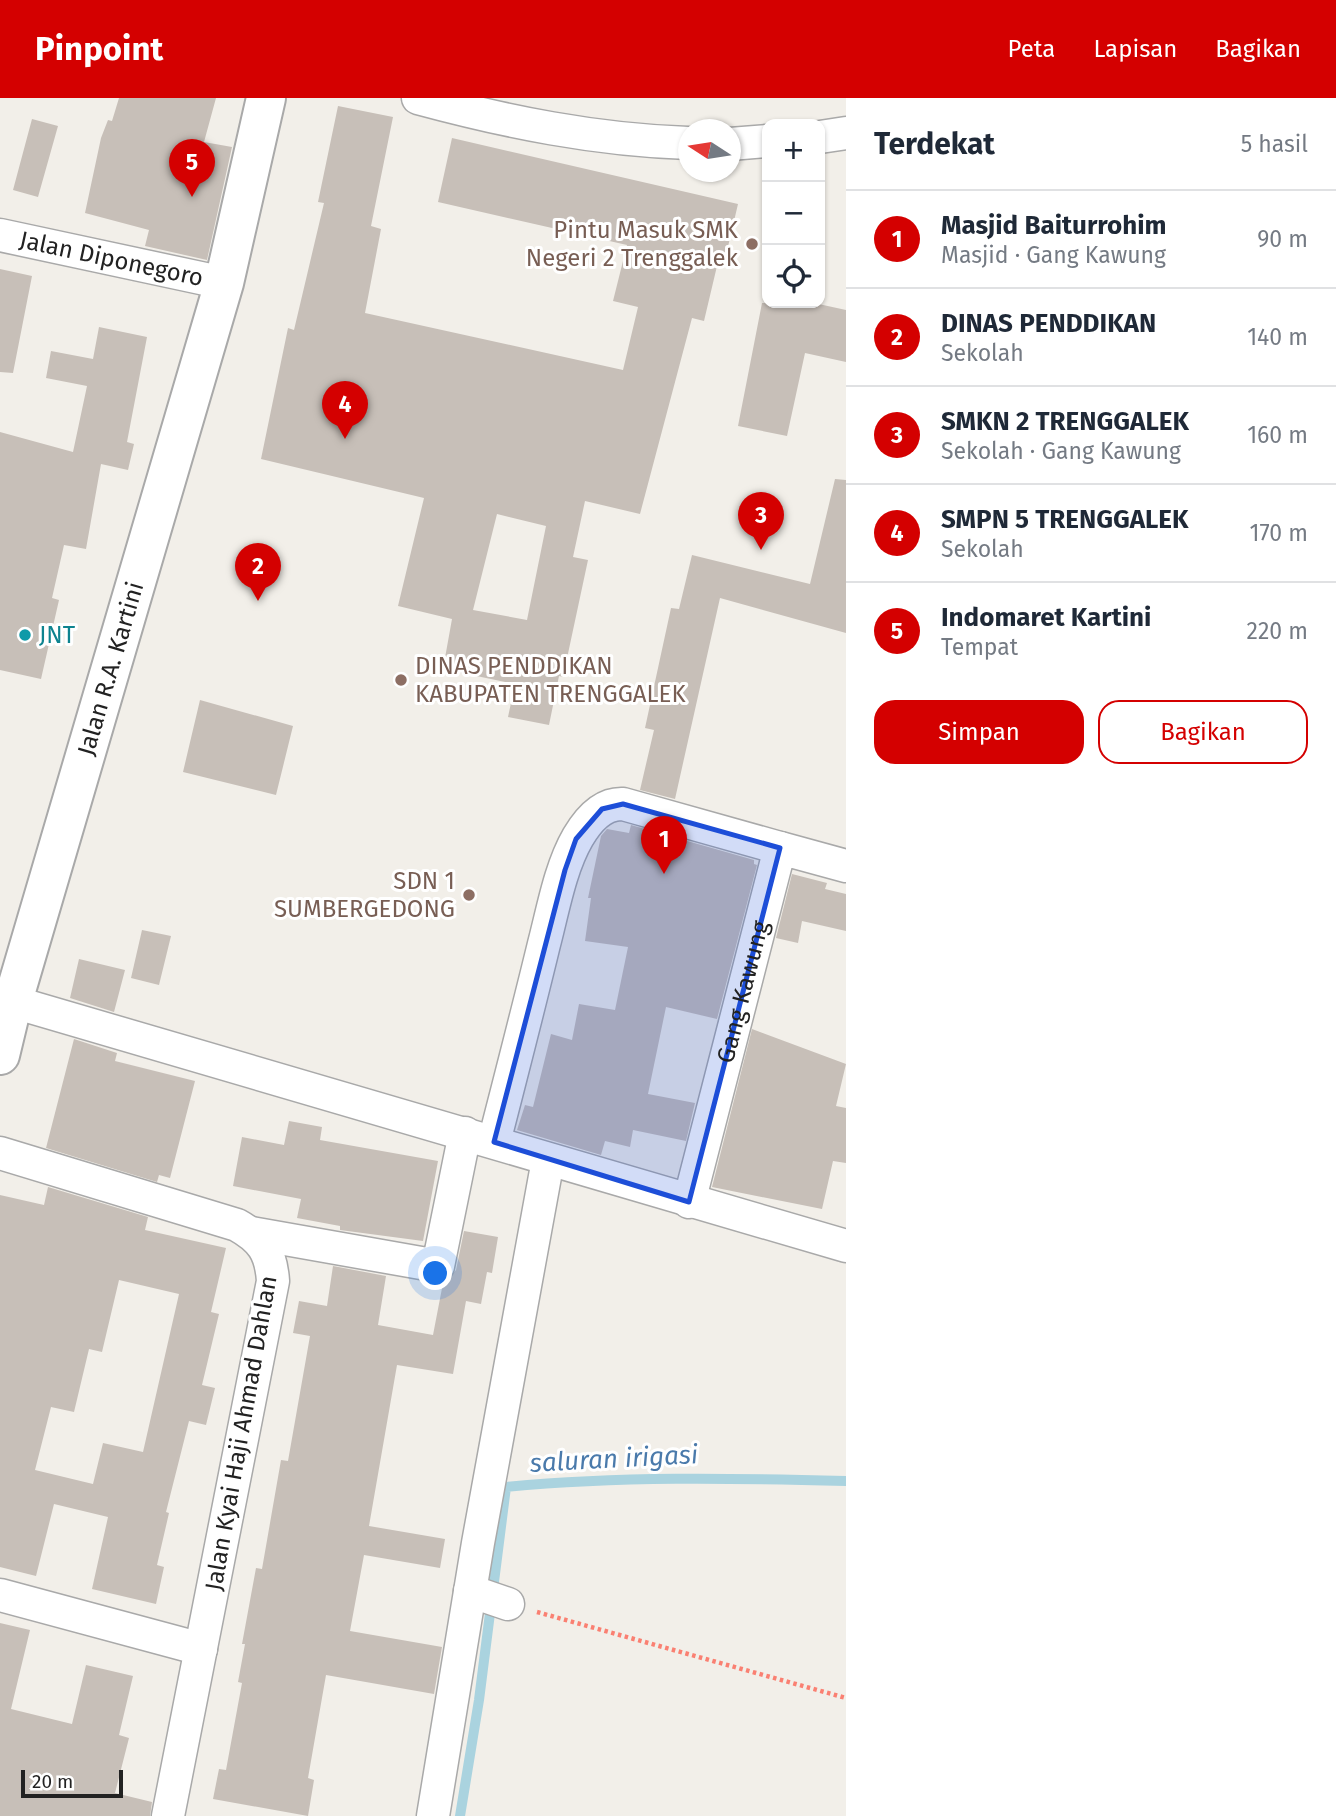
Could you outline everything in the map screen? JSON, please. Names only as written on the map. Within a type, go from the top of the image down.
[{"type":"street","name":"Jalan R.A. Kartini","points":[[0,1055],[6,1000],[223,283],[266,98]]},
{"type":"street","points":[[418,98],[492,118],[574,134],[678,142]]},
{"type":"street","points":[[825,136],[846,133]]},
{"type":"street","points":[[741,143],[762,141]]},
{"type":"street","name":"Jalan Diponegoro","points":[[0,235],[223,283]]},
{"type":"street","points":[[0,1153],[209,1216],[251,1233],[438,1266],[576,839],[587,822],[602,809],[613,804],[623,804],[846,866]]},
{"type":"street","name":"Gang Kawung","points":[[689,1202],[780,848]]},
{"type":"street","points":[[6,1000],[846,1246]]},
{"type":"street","points":[[433,1816],[487,1597],[548,1160]]},
{"type":"street","name":"Jalan Kyai Haji Ahmad Dahlan","points":[[168,1816],[273,1281],[271,1262],[264,1244],[251,1233]]},
{"type":"street","points":[[0,1595],[201,1649]]},
{"type":"path","points":[[487,1597],[846,1698]]},
{"type":"highlighted area","points":[[623,804],[780,848],[689,1202],[494,1142],[565,870],[576,839],[602,809]]},
{"type":"building","points":[[119,98],[216,98],[204,142],[232,147],[207,260],[145,246],[149,230],[85,213],[101,138],[108,120],[112,121]]},
{"type":"building","points":[[338,106],[393,117],[371,226],[381,229],[365,313],[623,370],[638,307],[613,301],[627,245],[438,202],[452,138],[738,204],[723,268],[717,266],[704,321],[692,318],[640,514],[585,501],[573,557],[588,560],[563,677],[559,676],[549,725],[508,717],[515,684],[443,669],[452,619],[398,606],[424,498],[261,459],[288,328],[294,330],[324,203],[318,202]],"holes":[[[497,514],[546,526],[527,620],[473,610]]]},
{"type":"building","points":[[32,119],[58,126],[38,197],[13,190]]},
{"type":"building","points":[[0,269],[32,276],[13,373],[0,372]]},
{"type":"building","points":[[762,303],[762,308],[825,308],[825,305],[846,310],[846,362],[805,353],[787,436],[738,426]]},
{"type":"building","points":[[99,327],[147,337],[127,442],[134,444],[128,470],[101,464],[86,549],[64,545],[52,598],[59,600],[41,679],[0,670],[0,432],[73,452],[87,386],[46,378],[51,351],[93,359]]},
{"type":"building","points":[[835,479],[846,480],[846,633],[720,598],[675,799],[640,790],[654,730],[645,728],[671,608],[679,609],[692,555],[810,584]]},
{"type":"building","points":[[200,700],[293,726],[276,795],[183,772]]},
{"type":"building","points":[[631,825],[754,860],[757,865],[717,1019],[666,1007],[648,1094],[695,1103],[686,1141],[633,1130],[630,1147],[605,1141],[601,1155],[517,1130],[525,1105],[533,1107],[551,1034],[572,1040],[579,1004],[615,1010],[628,947],[585,941],[591,898],[588,898],[601,836],[607,829],[629,833]]},
{"type":"building","points":[[792,874],[827,883],[825,889],[846,894],[846,931],[802,921],[798,943],[776,938]]},
{"type":"building","points":[[142,930],[171,936],[159,985],[131,978]]},
{"type":"building","points":[[79,959],[125,970],[114,1012],[70,998]]},
{"type":"building","points":[[752,1029],[846,1064],[836,1106],[846,1108],[846,1163],[833,1161],[822,1209],[712,1187]]},
{"type":"building","points":[[74,1039],[117,1053],[115,1061],[195,1081],[170,1178],[159,1175],[157,1182],[46,1148]]},
{"type":"building","points":[[289,1121],[322,1127],[320,1140],[438,1161],[423,1241],[340,1230],[340,1226],[297,1218],[301,1199],[233,1186],[242,1137],[284,1145]]},
{"type":"building","points":[[48,1187],[148,1217],[145,1230],[226,1248],[211,1312],[219,1314],[202,1385],[215,1388],[206,1425],[189,1421],[166,1512],[169,1513],[157,1565],[164,1567],[156,1604],[92,1589],[108,1517],[54,1504],[36,1576],[0,1567],[0,1195],[44,1205]],"holes":[[[119,1280],[179,1294],[143,1452],[103,1443],[93,1484],[35,1470],[51,1407],[74,1412],[89,1349],[102,1352]]]},
{"type":"building","points":[[464,1231],[498,1237],[492,1273],[487,1272],[481,1304],[466,1301],[453,1374],[397,1365],[369,1526],[445,1539],[440,1568],[364,1555],[350,1631],[442,1647],[434,1694],[326,1675],[308,1778],[314,1780],[308,1816],[213,1799],[219,1769],[226,1770],[242,1683],[238,1682],[245,1644],[242,1644],[256,1568],[262,1569],[281,1460],[288,1461],[310,1336],[293,1333],[299,1301],[327,1306],[333,1266],[386,1276],[378,1325],[433,1335],[443,1283],[456,1270]]},
{"type":"building","points":[[0,1623],[30,1630],[11,1709],[72,1724],[86,1665],[133,1676],[119,1735],[129,1738],[115,1793],[152,1802],[150,1816],[0,1816]]},
{"type":"waterway","name":"saluran irigasi","points":[[460,1816],[479,1700],[506,1487],[633,1479],[846,1481]]},
{"type":"place","name":"Indomaret Kartini","points":[[192,197]]},
{"type":"place","name":"Pintu Masuk SMK Negeri 2 Trenggalek","points":[[752,244]]},
{"type":"place","name":"SMPN 5 TRENGGALEK","points":[[345,439]]},
{"type":"place","name":"SMKN 2 TRENGGALEK","points":[[761,550]]},
{"type":"place","name":"DINAS PENDDIKAN","points":[[258,601]]},
{"type":"place","name":"JNT","points":[[25,635]]},
{"type":"place","name":"DINAS PENDDIKAN KABUPATEN TRENGGALEK","points":[[401,680]]},
{"type":"place","name":"Masjid Baiturrohim","points":[[664,874]]},
{"type":"place","name":"SDN 1 SUMBERGEDONG","points":[[469,895]]}]
